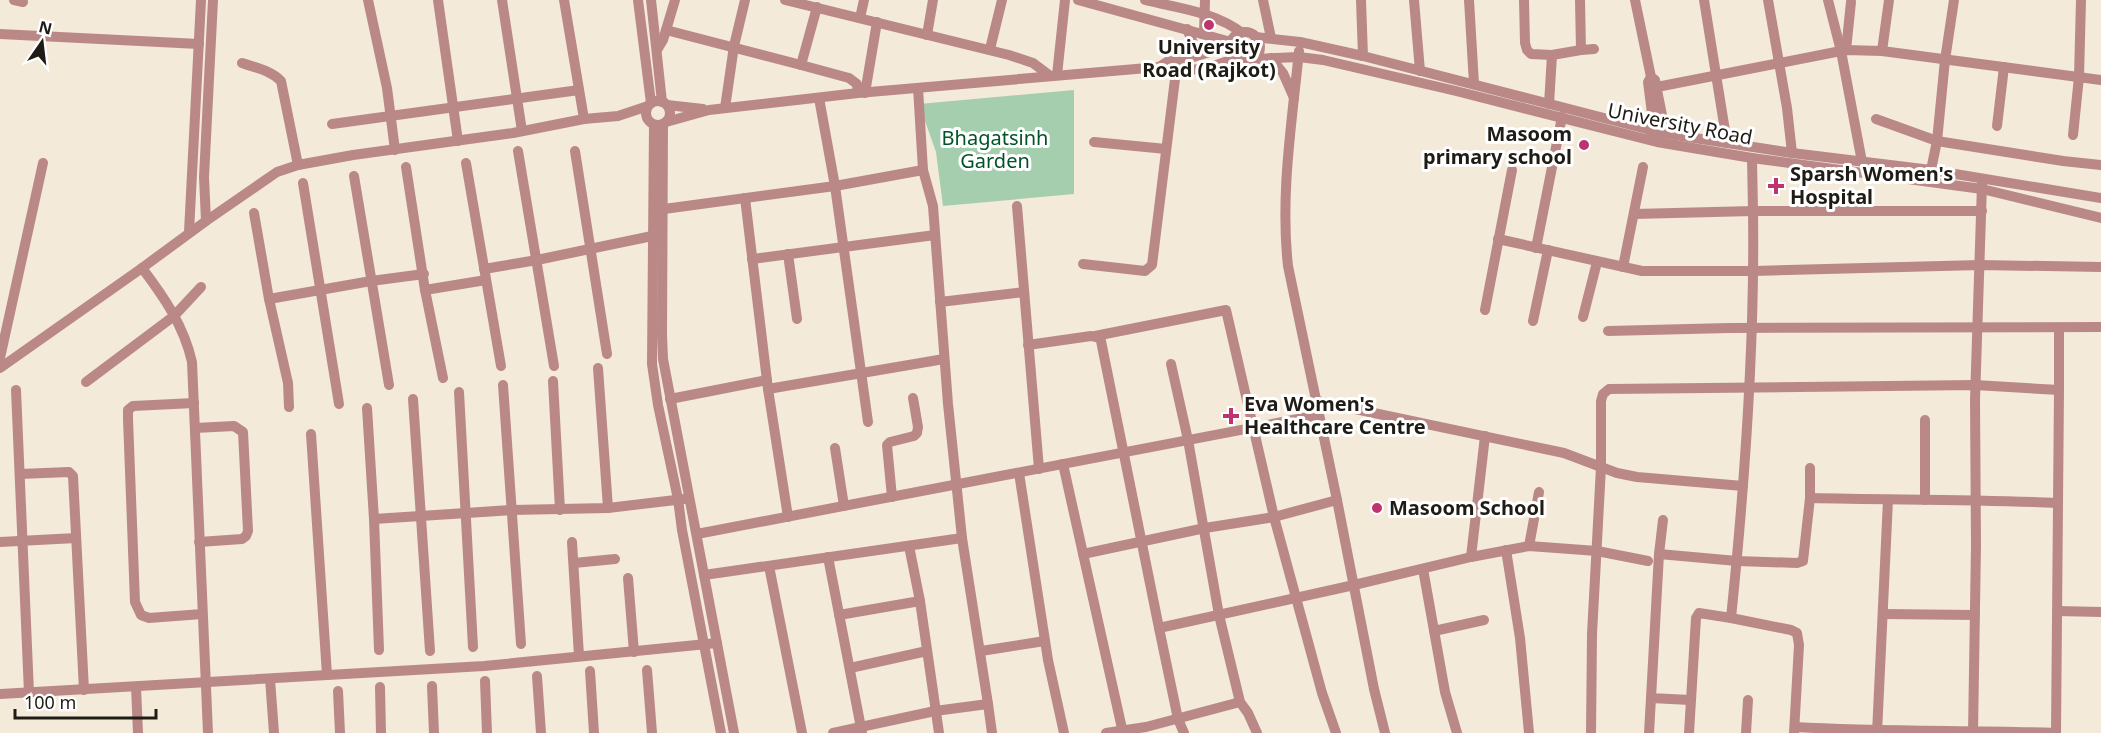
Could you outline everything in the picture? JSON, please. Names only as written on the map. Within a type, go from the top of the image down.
[{"type":"street","points":[[189,232],[201,0]]},
{"type":"street","points":[[206,221],[204,177],[213,0]]},
{"type":"street","points":[[368,0],[387,88],[395,150]]},
{"type":"street","points":[[438,0],[458,141]]},
{"type":"street","points":[[502,0],[522,131]]},
{"type":"street","points":[[564,0],[584,119]]},
{"type":"street","points":[[638,0],[657,104],[670,112],[658,123],[658,235],[663,359],[683,499],[682,530],[721,733]]},
{"type":"street","points":[[651,0],[657,50],[657,104],[646,114],[658,123],[664,209],[658,235],[652,364],[658,405],[683,499],[697,534],[734,733]]},
{"type":"street","points":[[657,50],[675,0]]},
{"type":"street","points":[[725,108],[734,46],[745,0]]},
{"type":"street","points":[[860,18],[864,0]]},
{"type":"street","points":[[927,34],[933,0]]},
{"type":"street","points":[[990,50],[1002,0]]},
{"type":"street","points":[[1053,75],[1065,0]]},
{"type":"street","points":[[1078,0],[1204,33],[1230,44]]},
{"type":"street","points":[[1145,0],[1226,22],[1242,33]]},
{"type":"street","points":[[1204,33],[1205,0]]},
{"type":"street","points":[[1263,0],[1271,38]]},
{"type":"street","points":[[1360,0],[1363,56]]},
{"type":"street","points":[[1414,0],[1420,71]]},
{"type":"street","points":[[1469,0],[1474,84]]},
{"type":"street","points":[[1524,0],[1527,50],[1531,54],[1552,55],[1594,49]]},
{"type":"street","points":[[1580,0],[1581,50]]},
{"type":"street","points":[[1635,0],[1651,77],[1657,87],[1662,116],[1656,136]]},
{"type":"street","points":[[1704,0],[1727,144]]},
{"type":"street","points":[[1768,0],[1787,108],[1792,153]]},
{"type":"street","points":[[1828,0],[1843,51],[1862,162]]},
{"type":"street","points":[[1882,51],[1889,0]]},
{"type":"street","points":[[1931,170],[1937,141],[1954,0]]},
{"type":"street","points":[[2073,135],[2079,77],[2081,0]]},
{"type":"street","points":[[792,1],[990,50],[1034,63],[1053,75]]},
{"type":"street","points":[[1843,51],[1851,2]]},
{"type":"street","points":[[801,65],[817,7]]},
{"type":"street","points":[[861,93],[877,22]]},
{"type":"street","points":[[1187,29],[1193,43],[1190,58]]},
{"type":"street","points":[[666,30],[849,78],[857,84],[861,93]]},
{"type":"street","points":[[0,34],[199,44]]},
{"type":"street","points":[[618,116],[658,123],[709,110],[861,93],[1159,67],[1176,71],[1212,66],[1234,58],[1245,62],[1254,59],[1259,46],[1251,34],[1237,34],[1230,44],[1190,58],[1167,62],[1159,67]]},
{"type":"street","name":"University Road","points":[[1255,38],[1300,42],[1363,56],[1549,104],[1656,136],[1931,170],[2101,218]]},
{"type":"street","points":[[1300,42],[1285,205],[1288,266],[1374,689],[1385,733]]},
{"type":"street","points":[[1230,44],[1234,58]]},
{"type":"street","points":[[1657,87],[1843,51],[1882,51],[2101,80]]},
{"type":"street","points":[[1549,104],[1552,55]]},
{"type":"street","name":"University Road","points":[[1254,59],[1299,57],[1334,62],[1562,117],[1752,158],[2101,198]]},
{"type":"street","points":[[1271,58],[1283,73],[1295,101]]},
{"type":"street","points":[[242,63],[266,70],[281,81],[298,165]]},
{"type":"street","points":[[1997,126],[2004,68]]},
{"type":"street","points":[[1083,264],[1145,271],[1152,266],[1176,71]]},
{"type":"street","points":[[1651,77],[1648,82],[1656,136]]},
{"type":"street","points":[[918,88],[923,170],[933,206],[962,538],[993,733]]},
{"type":"street","points":[[332,124],[579,90]]},
{"type":"street","points":[[819,98],[835,186],[868,422]]},
{"type":"street","points":[[0,368],[268,177],[298,165],[522,131],[584,119],[618,116],[657,104],[709,110]]},
{"type":"street","points":[[1536,248],[1562,117]]},
{"type":"street","points":[[1876,119],[1937,141],[2101,165]]},
{"type":"street","points":[[1094,142],[1166,149]]},
{"type":"street","points":[[518,151],[554,366]]},
{"type":"street","points":[[575,151],[607,354]]},
{"type":"street","points":[[1731,618],[1750,388],[1754,271],[1752,158]]},
{"type":"street","points":[[0,358],[43,163]]},
{"type":"street","points":[[466,163],[501,366]]},
{"type":"street","points":[[406,167],[425,290],[443,378]]},
{"type":"street","points":[[1623,267],[1643,167]]},
{"type":"street","points":[[664,209],[835,186],[923,170]]},
{"type":"street","points":[[1485,310],[1512,170]]},
{"type":"street","points":[[354,176],[389,385]]},
{"type":"street","points":[[303,183],[339,404]]},
{"type":"street","points":[[1973,732],[1975,385],[1982,183]]},
{"type":"street","points":[[744,198],[767,385],[788,517]]},
{"type":"street","points":[[1017,206],[1039,469]]},
{"type":"street","points":[[1634,213],[1982,212]]},
{"type":"street","points":[[254,213],[269,299],[288,383],[289,407]]},
{"type":"street","points":[[425,290],[537,260],[658,235]]},
{"type":"street","points":[[752,259],[935,235]]},
{"type":"street","points":[[1498,240],[1642,271],[1754,271],[1980,265],[2101,267]]},
{"type":"street","points":[[1533,321],[1548,250]]},
{"type":"street","points":[[788,254],[797,319]]},
{"type":"street","points":[[1583,317],[1597,262]]},
{"type":"street","points":[[142,268],[174,316],[189,349],[192,362],[208,733]]},
{"type":"street","points":[[269,299],[424,274]]},
{"type":"street","points":[[86,381],[107,368],[174,316],[201,287]]},
{"type":"street","points":[[940,302],[1024,292]]},
{"type":"street","points":[[1028,345],[1095,336],[1226,310],[1274,517],[1322,693],[1336,733]]},
{"type":"street","points":[[1608,331],[2101,327]]},
{"type":"street","points":[[1689,733],[1696,618],[1699,613],[1704,613],[1797,633],[1799,645],[1794,730],[2056,733],[2059,328]]},
{"type":"street","points":[[1095,336],[1099,338],[1102,345],[1141,543],[1178,718],[1184,733]]},
{"type":"street","points":[[670,399],[861,374],[945,359]]},
{"type":"street","points":[[1171,364],[1205,528],[1219,615],[1240,702],[1257,733]]},
{"type":"street","points":[[598,369],[608,508]]},
{"type":"street","points":[[552,381],[560,510]]},
{"type":"street","points":[[503,385],[521,644]]},
{"type":"street","points":[[1591,733],[1592,634],[1601,467],[1600,401],[1609,388],[1975,385],[2060,390]]},
{"type":"street","points":[[16,390],[29,693]]},
{"type":"street","points":[[459,392],[472,647]]},
{"type":"street","points":[[892,497],[887,445],[917,433],[913,398]]},
{"type":"street","points":[[412,399],[430,651]]},
{"type":"street","points":[[1317,401],[1564,453],[1617,473],[1637,477],[1743,486]]},
{"type":"street","points":[[194,403],[133,406],[128,410],[128,419],[135,602],[141,615],[149,618],[202,614]]},
{"type":"street","points":[[367,408],[379,650]]},
{"type":"street","points":[[697,534],[1319,415]]},
{"type":"street","points":[[1925,420],[1925,500]]},
{"type":"street","points":[[195,428],[234,426],[243,432],[248,531],[242,539],[199,542]]},
{"type":"street","points":[[311,434],[327,675]]},
{"type":"street","points":[[1471,557],[1485,436]]},
{"type":"street","points":[[836,448],[844,506]]},
{"type":"street","points":[[1063,464],[1122,732]]},
{"type":"street","points":[[1659,554],[1737,561],[1797,563],[1803,561],[1810,498],[1810,468]]},
{"type":"street","points":[[20,474],[69,472],[73,476],[84,690]]},
{"type":"street","points":[[1019,472],[1045,641],[1064,733]]},
{"type":"street","points":[[1529,546],[1539,492]]},
{"type":"street","points":[[1810,498],[1975,499],[2058,503]]},
{"type":"street","points":[[374,519],[512,510],[608,508],[683,499]]},
{"type":"street","points":[[1083,554],[1205,528],[1274,517],[1337,500]]},
{"type":"street","points":[[1877,732],[1888,500]]},
{"type":"street","points":[[1648,733],[1663,520]]},
{"type":"street","points":[[0,542],[76,538]]},
{"type":"street","points":[[704,575],[962,538]]},
{"type":"street","points":[[572,542],[579,656]]},
{"type":"street","points":[[909,546],[920,601],[939,733]]},
{"type":"street","points":[[1159,628],[1471,557],[1529,546],[1597,551],[1648,561]]},
{"type":"street","points":[[1506,550],[1520,638],[1529,733]]},
{"type":"street","points":[[828,557],[861,730]]},
{"type":"street","points":[[574,563],[615,559]]},
{"type":"street","points":[[769,566],[802,733]]},
{"type":"street","points":[[1423,569],[1445,692],[1457,733]]},
{"type":"street","points":[[628,578],[634,652]]},
{"type":"street","points":[[839,615],[920,601]]},
{"type":"street","points":[[2057,611],[2101,612]]},
{"type":"street","points":[[1883,614],[1975,615]]},
{"type":"street","points":[[1434,631],[1484,620]]},
{"type":"street","points":[[981,651],[1045,641]]},
{"type":"street","points":[[0,694],[484,666],[717,643]]},
{"type":"street","points":[[850,668],[927,651]]},
{"type":"street","points":[[647,670],[652,733]]},
{"type":"street","points":[[590,671],[594,733]]},
{"type":"street","points":[[537,676],[541,733]]},
{"type":"street","points":[[270,679],[274,733]]},
{"type":"street","points":[[485,681],[487,733]]},
{"type":"street","points":[[432,686],[434,733]]},
{"type":"street","points":[[136,687],[138,733]]},
{"type":"street","points":[[380,687],[381,733]]},
{"type":"street","points":[[338,691],[340,733]]},
{"type":"street","points":[[1651,698],[1690,700]]},
{"type":"street","points":[[1746,733],[1748,700]]},
{"type":"street","points":[[1106,733],[1146,728],[1240,702]]},
{"type":"street","points":[[834,733],[861,730],[935,711],[988,704]]},
{"type":"green space","name":"Bhagatsinh Garden","points":[[1074,90],[1074,194],[943,206],[936,152],[919,104]]},
{"type":"place","name":"University Road (Rajkot)","points":[[1209,25]]},
{"type":"place","name":"Masoom primary school","points":[[1584,145]]},
{"type":"place","name":"Sparsh Women's Hospital","points":[[1776,186]]},
{"type":"place","name":"Eva Women's Healthcare Centre","points":[[1231,416]]},
{"type":"place","name":"Masoom School","points":[[1377,508]]}]
